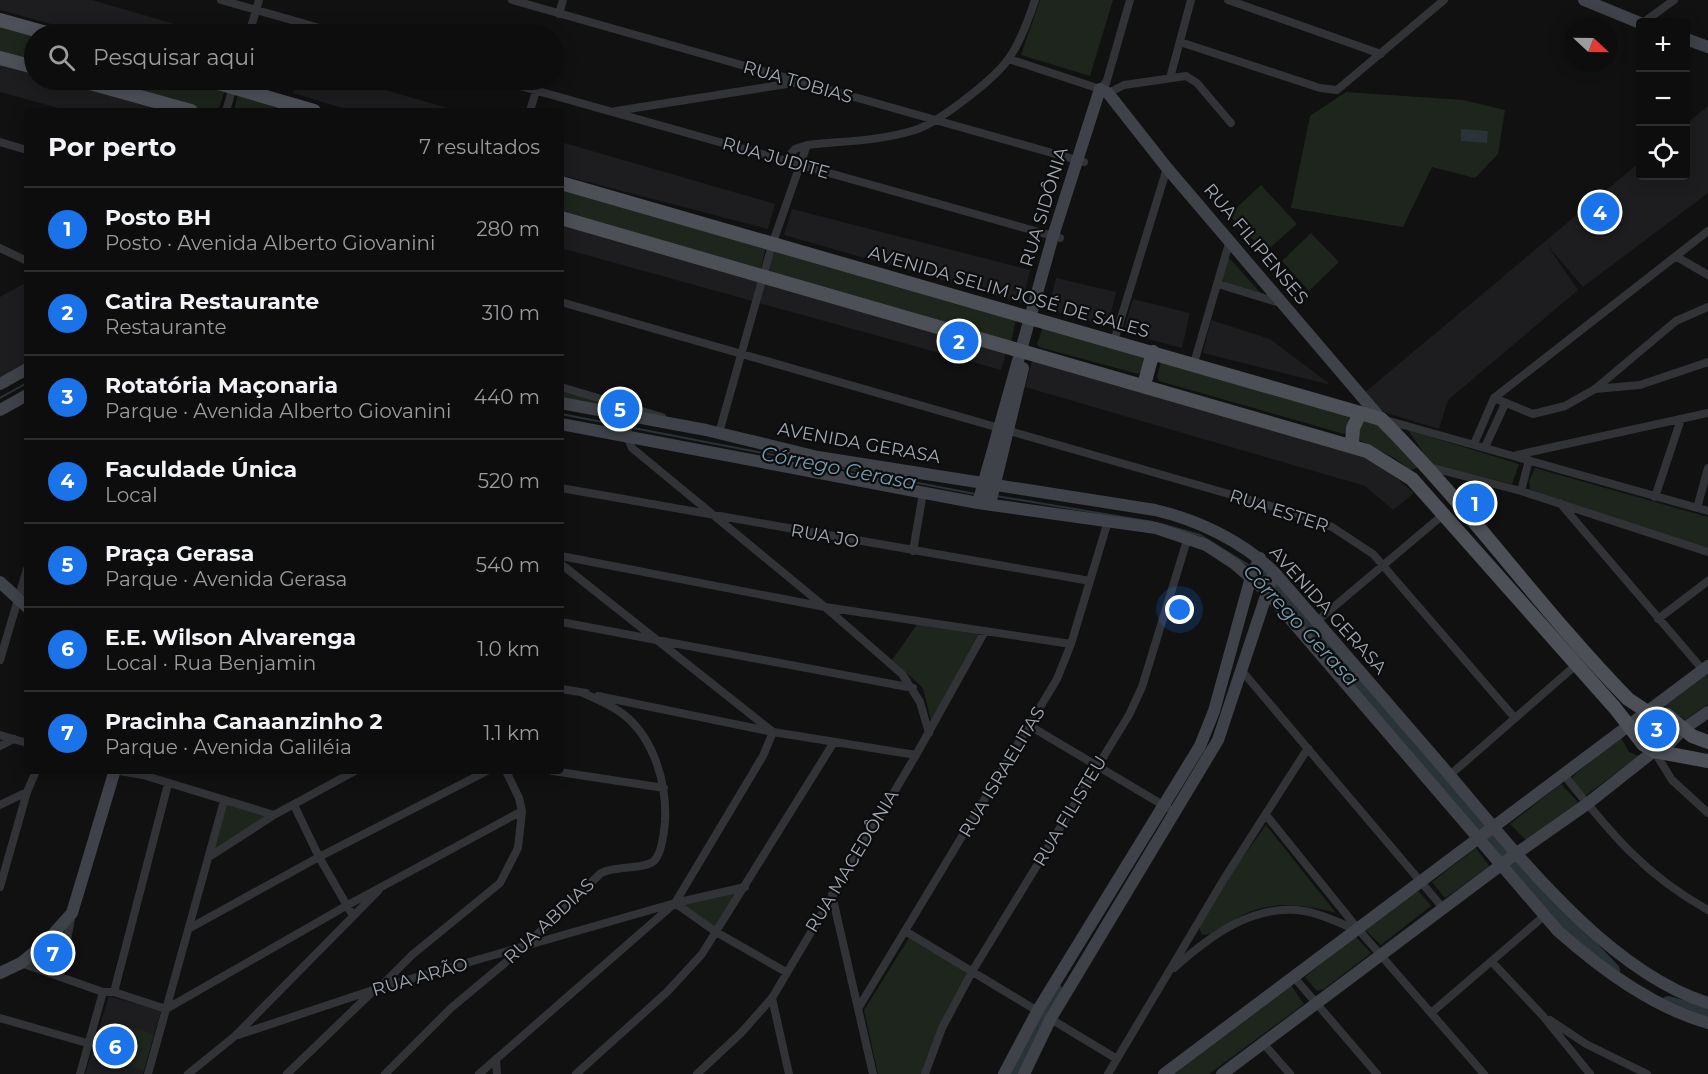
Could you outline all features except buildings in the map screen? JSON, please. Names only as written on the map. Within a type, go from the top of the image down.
[{"type":"main road","points":[[1587,0],[1636,20]]},
{"type":"main road","points":[[0,20],[24,27]]},
{"type":"main road","points":[[1690,40],[1708,46]]},
{"type":"main road","points":[[0,58],[24,64]]},
{"type":"main road","name":"RUA SIDÔNIA","points":[[986,493],[1057,237],[1105,89]]},
{"type":"main road","name":"RUA FILIPENSES","points":[[1105,89],[1167,168],[1381,419]]},
{"type":"main road","points":[[115,90],[181,108]]},
{"type":"main road","points":[[254,90],[305,108]]},
{"type":"main road","name":"AVENIDA SELIM JOSÉ DE SALES","points":[[564,184],[772,245],[1194,363],[1381,419],[1429,467],[1495,547],[1628,699],[1646,711],[1667,714],[1683,730],[1708,742]]},
{"type":"main road","points":[[564,219],[1352,445],[1412,479],[1629,725],[1643,744],[1653,751],[1708,761]]},
{"type":"main road","points":[[1144,385],[1153,352]]},
{"type":"main road","points":[[0,384],[24,371]]},
{"type":"main road","points":[[0,421],[3,409],[24,397]]},
{"type":"main road","name":"AVENIDA GERASA","points":[[564,404],[631,418],[706,430],[1108,521],[1156,528],[1188,537],[1255,570]]},
{"type":"main road","points":[[1352,445],[1353,428],[1360,412]]},
{"type":"main road","name":"AVENIDA GERASA","points":[[564,424],[628,434],[923,493],[986,493],[1173,514],[1203,526],[1317,621],[1450,775],[1485,831],[1510,859],[1544,916],[1577,948],[1611,974],[1668,1008],[1708,1023]]},
{"type":"main road","points":[[1412,479],[1429,467]]},
{"type":"main road","points":[[1483,558],[1495,547]]},
{"type":"main road","points":[[1004,1074],[1044,1014],[1170,809],[1218,740],[1269,583],[1255,570],[1214,711],[1170,809]]},
{"type":"main road","points":[[0,582],[23,603]]},
{"type":"main road","name":"AVENIDA GERASA","points":[[1269,583],[1510,859],[1630,963],[1663,984],[1708,1003]]},
{"type":"main road","points":[[1164,1074],[1705,668]]},
{"type":"main road","points":[[1222,1074],[1380,954],[1587,804],[1653,751],[1665,747],[1683,730],[1708,712]]},
{"type":"main road","points":[[0,973],[21,963],[45,944],[72,913],[115,774]]},
{"type":"main road","points":[[1024,1074],[1044,1014]]},
{"type":"street","points":[[221,0],[306,24]]},
{"type":"street","points":[[252,24],[259,0]]},
{"type":"street","name":"RUA TOBIAS","points":[[512,0],[1080,161]]},
{"type":"street","points":[[559,14],[563,0]]},
{"type":"street","points":[[785,161],[795,149],[807,145],[897,135],[918,130],[935,120],[962,101],[1009,59],[1035,0]]},
{"type":"street","name":"RUA SIDÔNIA","points":[[1105,89],[1130,0]]},
{"type":"street","points":[[1170,78],[1191,0]]},
{"type":"street","points":[[1228,0],[1382,54]]},
{"type":"street","points":[[1649,18],[1674,0]]},
{"type":"street","points":[[1180,42],[1332,91],[1346,85],[1439,1]]},
{"type":"street","points":[[1009,59],[1105,89],[1186,76],[1197,83],[1231,123]]},
{"type":"street","points":[[613,112],[797,82]]},
{"type":"street","points":[[227,108],[232,90]]},
{"type":"street","points":[[531,108],[536,90]]},
{"type":"street","name":"RUA JUDITE","points":[[536,90],[1057,237]]},
{"type":"street","points":[[0,142],[24,149]]},
{"type":"street","points":[[719,433],[772,245],[807,145]]},
{"type":"street","points":[[1114,341],[1167,168]]},
{"type":"street","points":[[1474,444],[1494,398],[1708,231]]},
{"type":"street","points":[[1194,363],[1230,240]]},
{"type":"street","points":[[0,248],[24,260]]},
{"type":"street","points":[[1677,257],[1708,275]]},
{"type":"street","points":[[1218,284],[1281,303]]},
{"type":"street","name":"RUA ESTER","points":[[564,303],[1295,513],[1332,527],[1360,543],[1383,565],[1514,717]]},
{"type":"street","points":[[1494,398],[1533,414],[1547,413],[1565,406],[1595,388],[1676,321],[1708,307]]},
{"type":"street","points":[[1595,388],[1640,385],[1708,362]]},
{"type":"street","points":[[564,388],[706,430]]},
{"type":"street","points":[[1485,447],[1505,404]]},
{"type":"street","points":[[1514,456],[1708,413]]},
{"type":"street","points":[[631,418],[628,434],[632,448],[825,606],[902,674],[913,688],[929,733]]},
{"type":"street","points":[[1381,419],[1708,511]]},
{"type":"street","points":[[1655,497],[1681,419]]},
{"type":"street","points":[[1521,490],[1529,460]]},
{"type":"street","points":[[1429,467],[1521,490],[1708,552]]},
{"type":"street","points":[[1696,508],[1708,468]]},
{"type":"street","name":"RUA JO","points":[[564,489],[1090,581]]},
{"type":"street","points":[[913,551],[923,493]]},
{"type":"street","points":[[1560,503],[1658,619],[1705,668]]},
{"type":"street","points":[[1317,621],[1444,514]]},
{"type":"street","name":"RUA ISRAELITAS","points":[[859,1007],[1057,679],[1071,644],[1108,521]]},
{"type":"street","name":"RUA FILISTEU","points":[[925,1074],[942,1028],[973,970],[1098,766],[1142,687],[1188,537]]},
{"type":"street","points":[[564,557],[825,606],[1071,644]]},
{"type":"street","points":[[564,566],[650,637],[773,732]]},
{"type":"street","points":[[1658,619],[1708,581]]},
{"type":"street","points":[[0,660],[23,603]]},
{"type":"street","points":[[564,623],[913,688]]},
{"type":"street","name":"RUA MACEDÔNIA","points":[[697,1074],[706,1070],[772,998],[929,733],[985,631]]},
{"type":"street","points":[[1450,775],[1576,665]]},
{"type":"street","points":[[1242,671],[1443,908]]},
{"type":"street","points":[[564,690],[773,732],[916,755]]},
{"type":"street","name":"RUA ABDIAS","points":[[385,1074],[452,1008],[524,947],[601,873],[612,868],[634,868],[654,861],[664,833],[664,788],[659,768],[636,728],[625,716],[610,705],[583,693]]},
{"type":"street","points":[[1030,726],[1170,809]]},
{"type":"street","points":[[479,1074],[675,903],[763,756],[773,732]]},
{"type":"street","points":[[0,735],[24,742]]},
{"type":"street","points":[[0,746],[14,739]]},
{"type":"street","points":[[576,1074],[667,992],[702,954],[834,742]]},
{"type":"street","points":[[1108,1074],[1166,975],[1308,748]]},
{"type":"street","points":[[1653,751],[1672,780],[1708,813]]},
{"type":"street","points":[[564,773],[664,788]]},
{"type":"street","points":[[0,887],[27,792],[35,774]]},
{"type":"street","points":[[143,774],[168,784],[274,815]]},
{"type":"street","points":[[209,857],[274,815],[350,774]]},
{"type":"street","points":[[190,928],[319,857],[481,774]]},
{"type":"street","points":[[287,1074],[296,1070],[412,956],[500,883],[518,848],[522,811],[519,798],[507,774]]},
{"type":"street","points":[[1564,775],[1621,845],[1658,879],[1708,910]]},
{"type":"street","points":[[114,992],[168,784]]},
{"type":"street","points":[[0,805],[27,792]]},
{"type":"street","points":[[148,1074],[224,801]]},
{"type":"street","points":[[294,805],[319,857],[353,916]]},
{"type":"street","points":[[21,963],[103,992],[114,992],[166,1009],[383,885],[522,811]]},
{"type":"street","points":[[1266,815],[1357,930],[1484,1074]]},
{"type":"street","points":[[188,1074],[236,1036],[383,885]]},
{"type":"street","name":"RUA ARÃO","points":[[236,1036],[375,990],[675,903],[745,887]]},
{"type":"street","points":[[832,896],[873,1074]]},
{"type":"street","points":[[675,903],[716,932],[786,972]]},
{"type":"street","points":[[1166,975],[1199,945],[1233,924],[1272,910],[1317,914],[1357,930]]},
{"type":"street","points":[[60,977],[72,913]]},
{"type":"street","points":[[1431,1013],[1544,916]]},
{"type":"street","points":[[905,931],[1117,1059]]},
{"type":"street","points":[[1191,935],[1199,945]]},
{"type":"street","points":[[1492,962],[1543,1016],[1590,1074]]},
{"type":"street","points":[[1293,976],[1377,1074]]},
{"type":"street","points":[[80,1074],[103,992]]},
{"type":"street","points":[[772,998],[789,1074]]},
{"type":"street","points":[[1543,1016],[1586,1044],[1647,1074]]},
{"type":"street","points":[[0,1017],[87,1043]]},
{"type":"street","points":[[1263,1043],[1290,1074]]},
{"type":"street","points":[[496,1059],[497,1074]]},
{"type":"shaded area","points":[[0,0],[92,0],[175,24],[51,24],[0,10]]},
{"type":"shaded area","points":[[1040,0],[1113,0],[1090,76],[1021,55]]},
{"type":"shaded area","points":[[0,25],[24,32],[24,59],[0,53]]},
{"type":"shaded area","points":[[0,63],[24,69],[24,90],[95,90],[159,108],[58,108],[0,92]]},
{"type":"shaded area","points":[[133,90],[225,90],[219,108],[197,108]]},
{"type":"shaded area","points":[[294,90],[386,90],[447,108],[342,108],[293,93]]},
{"type":"shaded area","points":[[1346,92],[1463,100],[1505,110],[1498,154],[1475,178],[1432,167],[1403,227],[1291,208],[1310,116]]},
{"type":"shaded area","points":[[238,93],[289,108],[235,108]]},
{"type":"shaded area","points":[[1708,106],[1708,193],[1583,287],[1547,245],[1578,290],[1448,400],[1439,429],[1380,411],[1364,393],[1636,165],[1636,180],[1690,180],[1690,121]]},
{"type":"shaded area","points":[[1461,129],[1488,131],[1487,143],[1461,141]]},
{"type":"shaded area","points":[[564,143],[775,204],[768,229],[564,176]]},
{"type":"shaded area","points":[[1261,185],[1297,224],[1265,252],[1229,215]]},
{"type":"shaded area","points":[[564,188],[766,247],[760,271],[564,215]]},
{"type":"shaded area","points":[[792,209],[1030,270],[1022,303],[784,235]]},
{"type":"shaded area","points":[[564,224],[1007,350],[1001,370],[564,249]]},
{"type":"shaded area","points":[[1311,233],[1339,262],[1309,291],[1282,261]]},
{"type":"shaded area","points":[[775,249],[1016,320],[1011,342],[768,273]]},
{"type":"shaded area","points":[[1223,251],[1265,298],[1215,281]]},
{"type":"shaded area","points":[[1056,278],[1116,292],[1108,326],[1048,310]]},
{"type":"shaded area","points":[[24,284],[24,365],[0,379],[0,297]]},
{"type":"shaded area","points":[[1133,299],[1190,313],[1182,348],[1123,332]]},
{"type":"shaded area","points":[[1211,320],[1270,339],[1331,385],[1203,353]]},
{"type":"shaded area","points":[[1043,327],[1144,358],[1141,372],[1138,374],[1039,347],[1037,344]]},
{"type":"shaded area","points":[[1033,358],[1344,448],[1380,464],[1414,493],[1393,510],[1365,486],[1025,387]]},
{"type":"shaded area","points":[[1161,362],[1349,413],[1348,431],[1344,434],[1159,381],[1157,376]]},
{"type":"shaded area","points":[[564,391],[662,419],[564,401]]},
{"type":"shaded area","points":[[1363,419],[1380,425],[1418,465],[1417,468],[1410,470],[1396,459],[1360,440],[1358,423]]},
{"type":"shaded area","points":[[1408,430],[1519,464],[1512,484],[1432,465]]},
{"type":"shaded area","points":[[1535,468],[1708,517],[1708,548],[1538,494],[1530,489],[1529,481]]},
{"type":"shaded area","points":[[918,623],[979,633],[931,721],[923,688],[892,660]]},
{"type":"shaded area","points":[[1708,673],[1708,704],[1685,720],[1663,705]]},
{"type":"shaded area","points":[[1650,715],[1674,725],[1671,738],[1656,745],[1649,744],[1640,727]]},
{"type":"shaded area","points":[[1620,736],[1629,752],[1639,756],[1585,796],[1570,779]]},
{"type":"shaded area","points":[[1561,784],[1579,803],[1532,839],[1525,839],[1510,824]]},
{"type":"shaded area","points":[[225,803],[268,816],[212,852]]},
{"type":"shaded area","points":[[1266,825],[1336,913],[1301,906],[1265,907],[1243,915],[1213,933],[1202,935],[1199,927],[1226,880]]},
{"type":"shaded area","points":[[1476,848],[1490,867],[1445,898],[1432,882]]},
{"type":"shaded area","points":[[1417,889],[1431,906],[1381,945],[1365,930]]},
{"type":"shaded area","points":[[740,890],[715,929],[679,903]]},
{"type":"shaded area","points":[[69,922],[57,975],[26,963],[50,948]]},
{"type":"shaded area","points":[[1355,936],[1371,953],[1324,989],[1317,991],[1305,977]]},
{"type":"shaded area","points":[[909,938],[968,973],[921,1074],[878,1074],[864,1010]]},
{"type":"shaded area","points":[[1291,985],[1304,1004],[1209,1074],[1173,1074]]},
{"type":"shaded area","points":[[109,996],[161,1011],[143,1074],[85,1074]]},
{"type":"shaded area","points":[[135,1028],[154,1034],[144,1070],[124,1065]]},
{"type":"waterway","name":"Córrego Gerasa","points":[[0,398],[24,385]]},
{"type":"waterway","name":"Córrego Gerasa","points":[[564,415],[975,494]]},
{"type":"waterway","name":"Córrego Gerasa","points":[[996,496],[1153,522]]},
{"type":"waterway","name":"Córrego Gerasa","points":[[1161,524],[1200,535],[1250,566]]},
{"type":"waterway","name":"Córrego Gerasa","points":[[1255,569],[1520,873],[1613,970]]},
{"type":"waterway","points":[[1012,1074],[1056,991]]},
{"type":"waterway","name":"Córrego Gerasa","points":[[1668,1003],[1708,1014]]},
{"type":"place","name":"Faculdade Única","points":[[1600,212]]},
{"type":"place","name":"Catira Restaurante","points":[[959,341]]},
{"type":"place","name":"Praça Gerasa","points":[[620,409]]},
{"type":"place","name":"Posto BH","points":[[1475,503]]},
{"type":"place","name":"Rotatória Maçonaria","points":[[1657,729]]},
{"type":"place","name":"Pracinha Canaanzinho 2","points":[[53,953]]},
{"type":"place","name":"E.E. Wilson Alvarenga","points":[[115,1046]]}]
